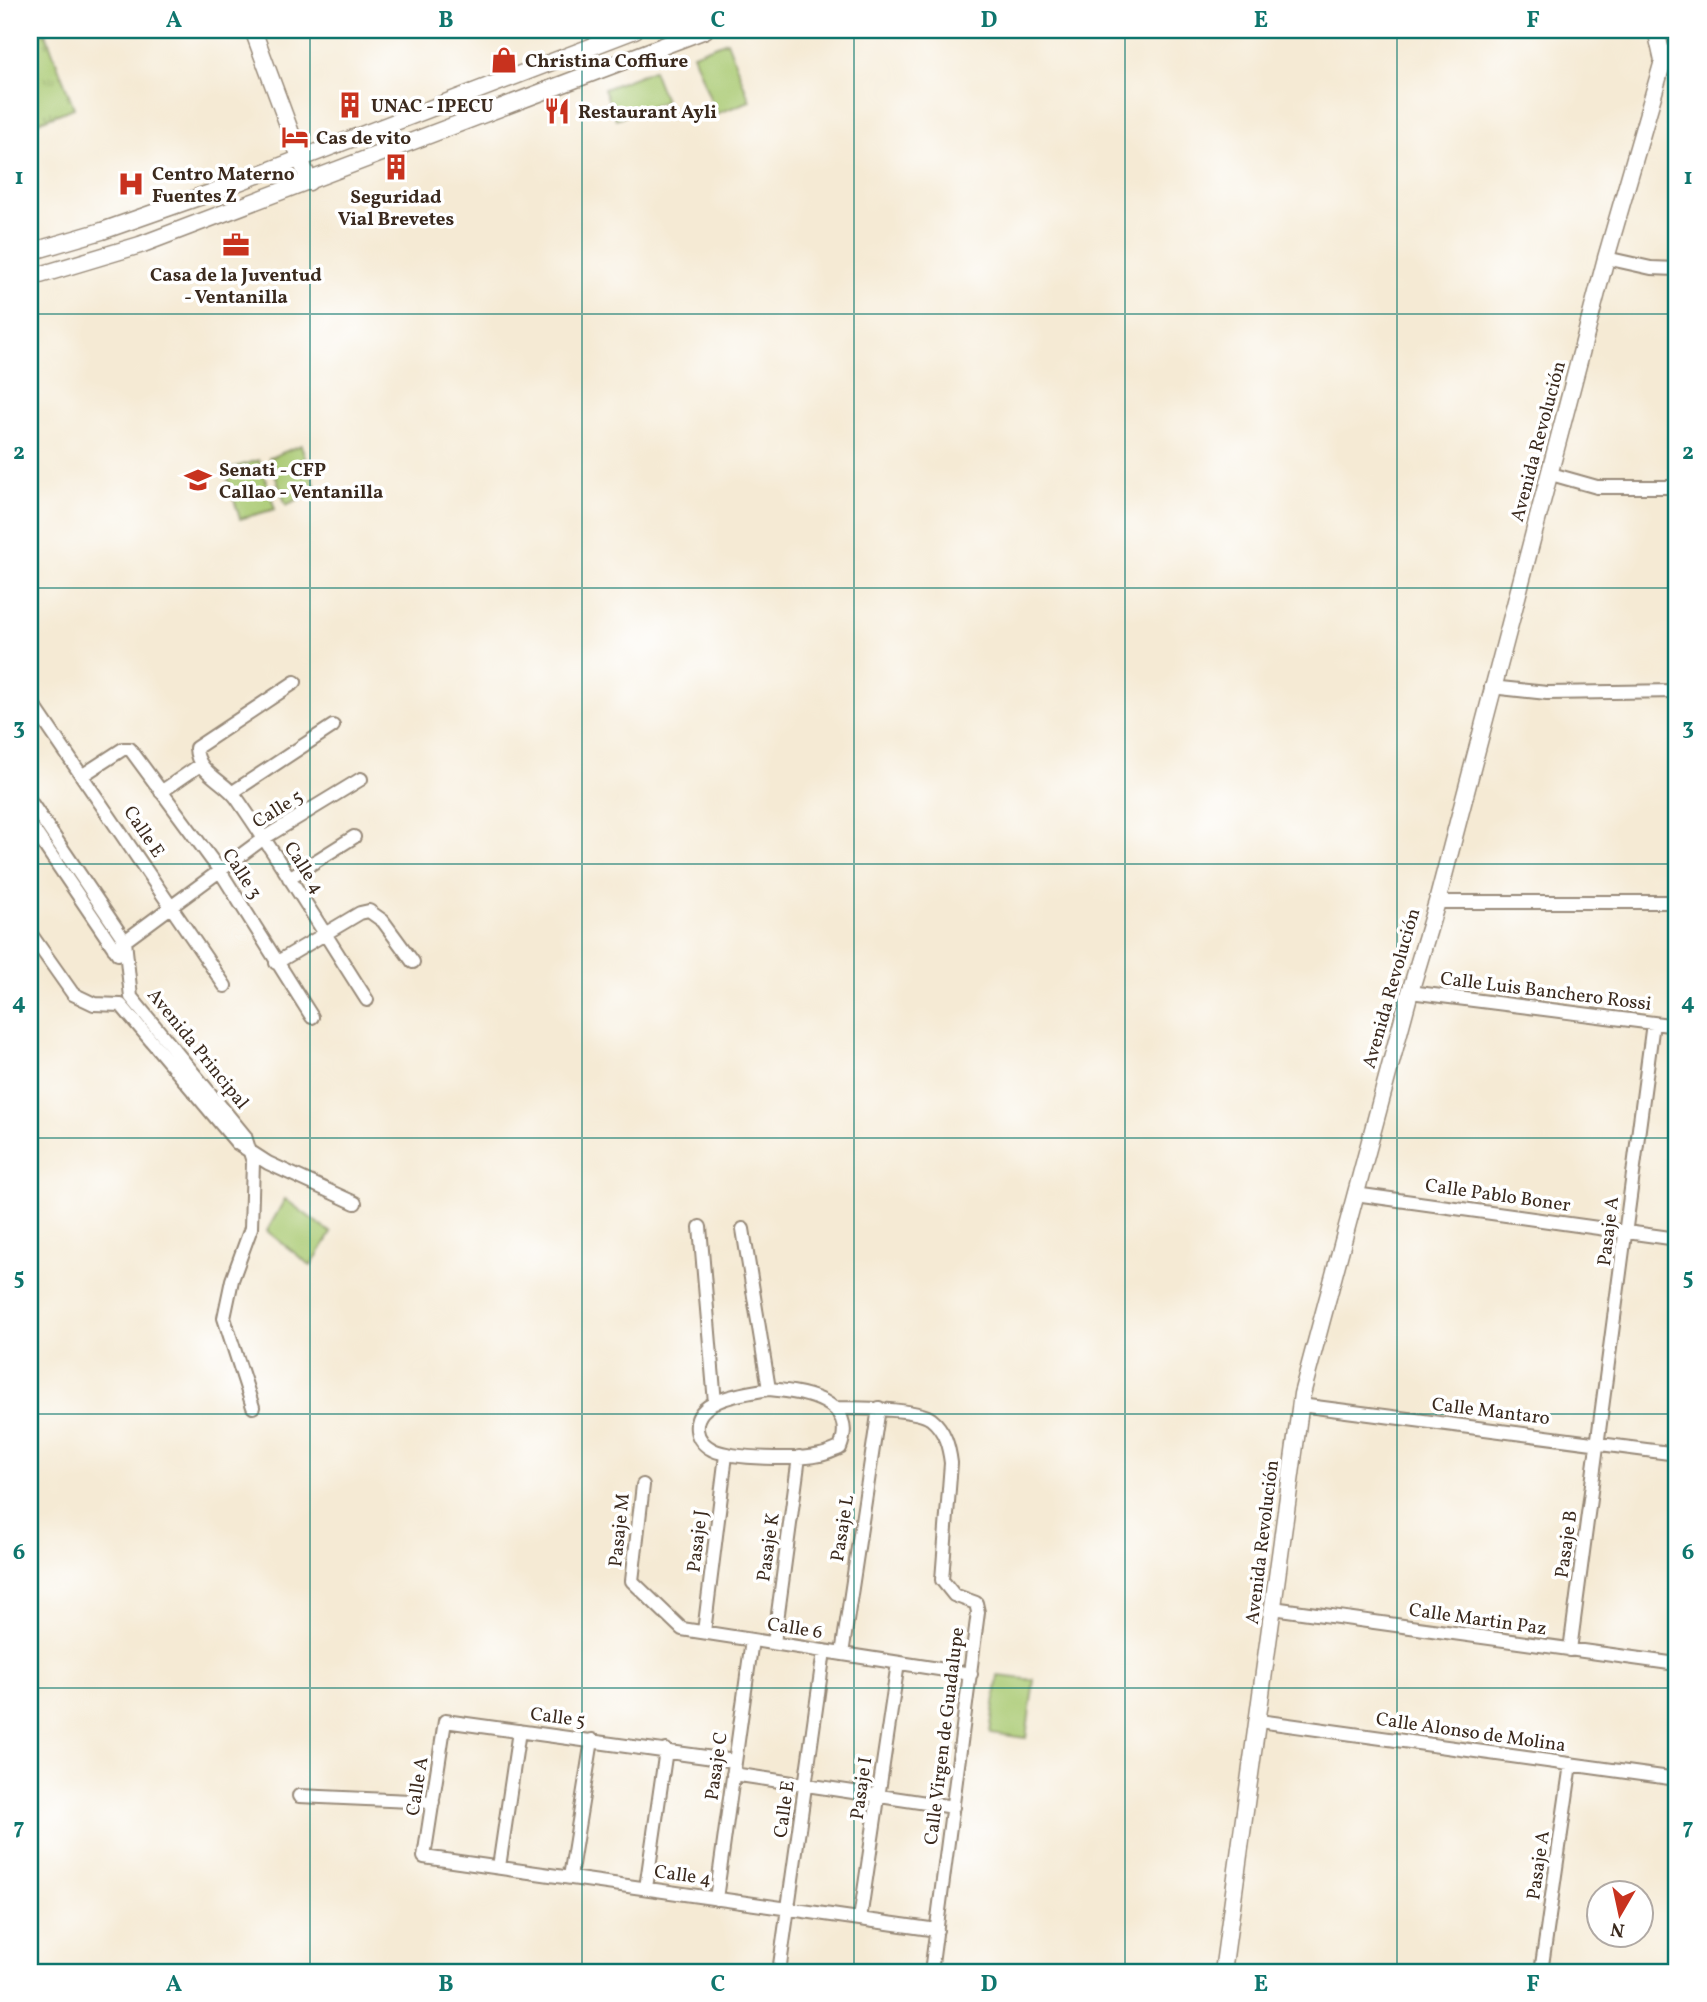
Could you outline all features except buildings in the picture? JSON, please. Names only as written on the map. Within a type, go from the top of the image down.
[{"type":"street","points":[[253,30],[309,182]]},
{"type":"street","points":[[30,252],[102,231],[301,159],[635,30]]},
{"type":"street","points":[[30,278],[140,245],[705,30]]},
{"type":"street","name":"Avenida Revolución","points":[[1223,1972],[1300,1405],[1410,992],[1437,902],[1491,687],[1606,258],[1670,61],[1656,30]]},
{"type":"street","points":[[1606,258],[1651,268],[1677,269]]},
{"type":"street","points":[[1550,474],[1597,486],[1677,487]]},
{"type":"street","points":[[161,792],[200,765],[196,748],[296,682]]},
{"type":"street","points":[[1491,687],[1548,693],[1677,691]]},
{"type":"street","name":"Calle E","points":[[30,701],[35,717],[83,775],[225,986]]},
{"type":"street","points":[[233,792],[333,726]]},
{"type":"street","name":"Calle 3","points":[[83,775],[123,749],[130,749],[220,871],[312,1017]]},
{"type":"street","name":"Calle 4","points":[[200,765],[233,792],[368,1000]]},
{"type":"street","name":"Calle 5","points":[[119,945],[173,908],[264,838],[361,779]]},
{"type":"street","points":[[30,801],[119,945]]},
{"type":"street","points":[[30,824],[119,945]]},
{"type":"street","points":[[289,878],[354,837]]},
{"type":"street","points":[[1437,902],[1677,902]]},
{"type":"street","points":[[276,963],[360,913],[369,911],[383,921],[412,962]]},
{"type":"street","points":[[30,933],[73,994],[94,1004],[126,1001]]},
{"type":"street","name":"Avenida Principal","points":[[119,945],[125,966],[126,1001],[237,1143],[251,1152]]},
{"type":"street","name":"Calle Luis Banchero Rossi","points":[[1410,992],[1677,1026]]},
{"type":"street","name":"Avenida Principal","points":[[126,1001],[246,1136],[251,1152],[251,1228],[232,1280],[224,1318],[253,1407]]},
{"type":"street","name":"Pasaje A","points":[[1598,1443],[1653,1023]]},
{"type":"street","points":[[251,1152],[355,1203]]},
{"type":"street","name":"Calle Pablo Boner","points":[[1355,1194],[1677,1239]]},
{"type":"street","points":[[700,1227],[715,1403]]},
{"type":"street","points":[[743,1229],[769,1389]]},
{"type":"street","points":[[769,1389],[799,1391],[826,1401],[834,1408],[846,1434],[840,1448],[821,1455],[799,1457],[726,1454],[711,1449],[701,1441],[697,1430],[698,1417],[715,1403],[769,1389]]},
{"type":"street","name":"Calle Mantaro","points":[[1300,1405],[1677,1454]]},
{"type":"street","name":"Calle Virgen de Guadalupe","points":[[834,1408],[879,1408],[929,1418],[946,1440],[951,1463],[941,1577],[954,1595],[976,1603],[978,1612],[931,1972]]},
{"type":"street","name":"Pasaje L","points":[[842,1654],[879,1408]]},
{"type":"street","name":"Pasaje B","points":[[1570,1650],[1598,1443]]},
{"type":"street","name":"Pasaje J","points":[[704,1632],[726,1454]]},
{"type":"street","name":"Pasaje K","points":[[774,1643],[799,1457]]},
{"type":"street","name":"Pasaje M","points":[[632,1581],[643,1485]]},
{"type":"street","name":"Calle 6","points":[[632,1581],[679,1628],[971,1674]]},
{"type":"street","name":"Calle Martin Paz","points":[[1273,1608],[1677,1664]]},
{"type":"street","name":"Pasaje C","points":[[716,1899],[752,1640]]},
{"type":"street","name":"Calle E","points":[[779,1972],[824,1651]]},
{"type":"street","name":"Pasaje I","points":[[859,1919],[898,1662]]},
{"type":"street","name":"Calle 5","points":[[445,1721],[666,1750],[805,1786],[953,1807]]},
{"type":"street","name":"Calle A","points":[[424,1857],[445,1721]]},
{"type":"street","name":"Calle Alonso de Molina","points":[[1259,1721],[1677,1779]]},
{"type":"street","points":[[499,1867],[519,1731]]},
{"type":"street","points":[[570,1878],[592,1740]]},
{"type":"street","points":[[646,1888],[666,1750]]},
{"type":"street","name":"Pasaje A","points":[[1541,1972],[1571,1764]]},
{"type":"street","points":[[299,1796],[433,1802]]},
{"type":"street","name":"Calle 4","points":[[424,1857],[937,1930]]},
{"type":"green space","points":[[45,32],[74,108],[30,125],[30,38]]},
{"type":"green space","points":[[727,41],[750,101],[716,114],[693,54]]},
{"type":"green space","points":[[653,70],[665,101],[616,119],[604,89]]},
{"type":"green space","points":[[301,445],[317,491],[286,505],[269,458]]},
{"type":"green space","points":[[259,460],[275,509],[240,519],[225,470]]},
{"type":"green space","points":[[285,1199],[331,1233],[311,1266],[267,1231]]},
{"type":"green space","points":[[998,1676],[1034,1680],[1026,1738],[990,1733]]},
{"type":"place","name":"Christina Coffiure","points":[[504,60]]},
{"type":"place","name":"UNAC - IPECU","points":[[350,105]]},
{"type":"place","name":"Restaurant Ayli","points":[[557,111]]},
{"type":"place","name":"Cas de vito","points":[[295,137]]},
{"type":"place","name":"Seguridad Vial Brevetes","points":[[396,167]]},
{"type":"place","name":"Centro Materno Fuentes Z","points":[[131,184]]},
{"type":"place","name":"Casa de la Juventud - Ventanilla","points":[[236,245]]},
{"type":"place","name":"Senati - CFP Callao - Ventanilla","points":[[198,480]]}]
